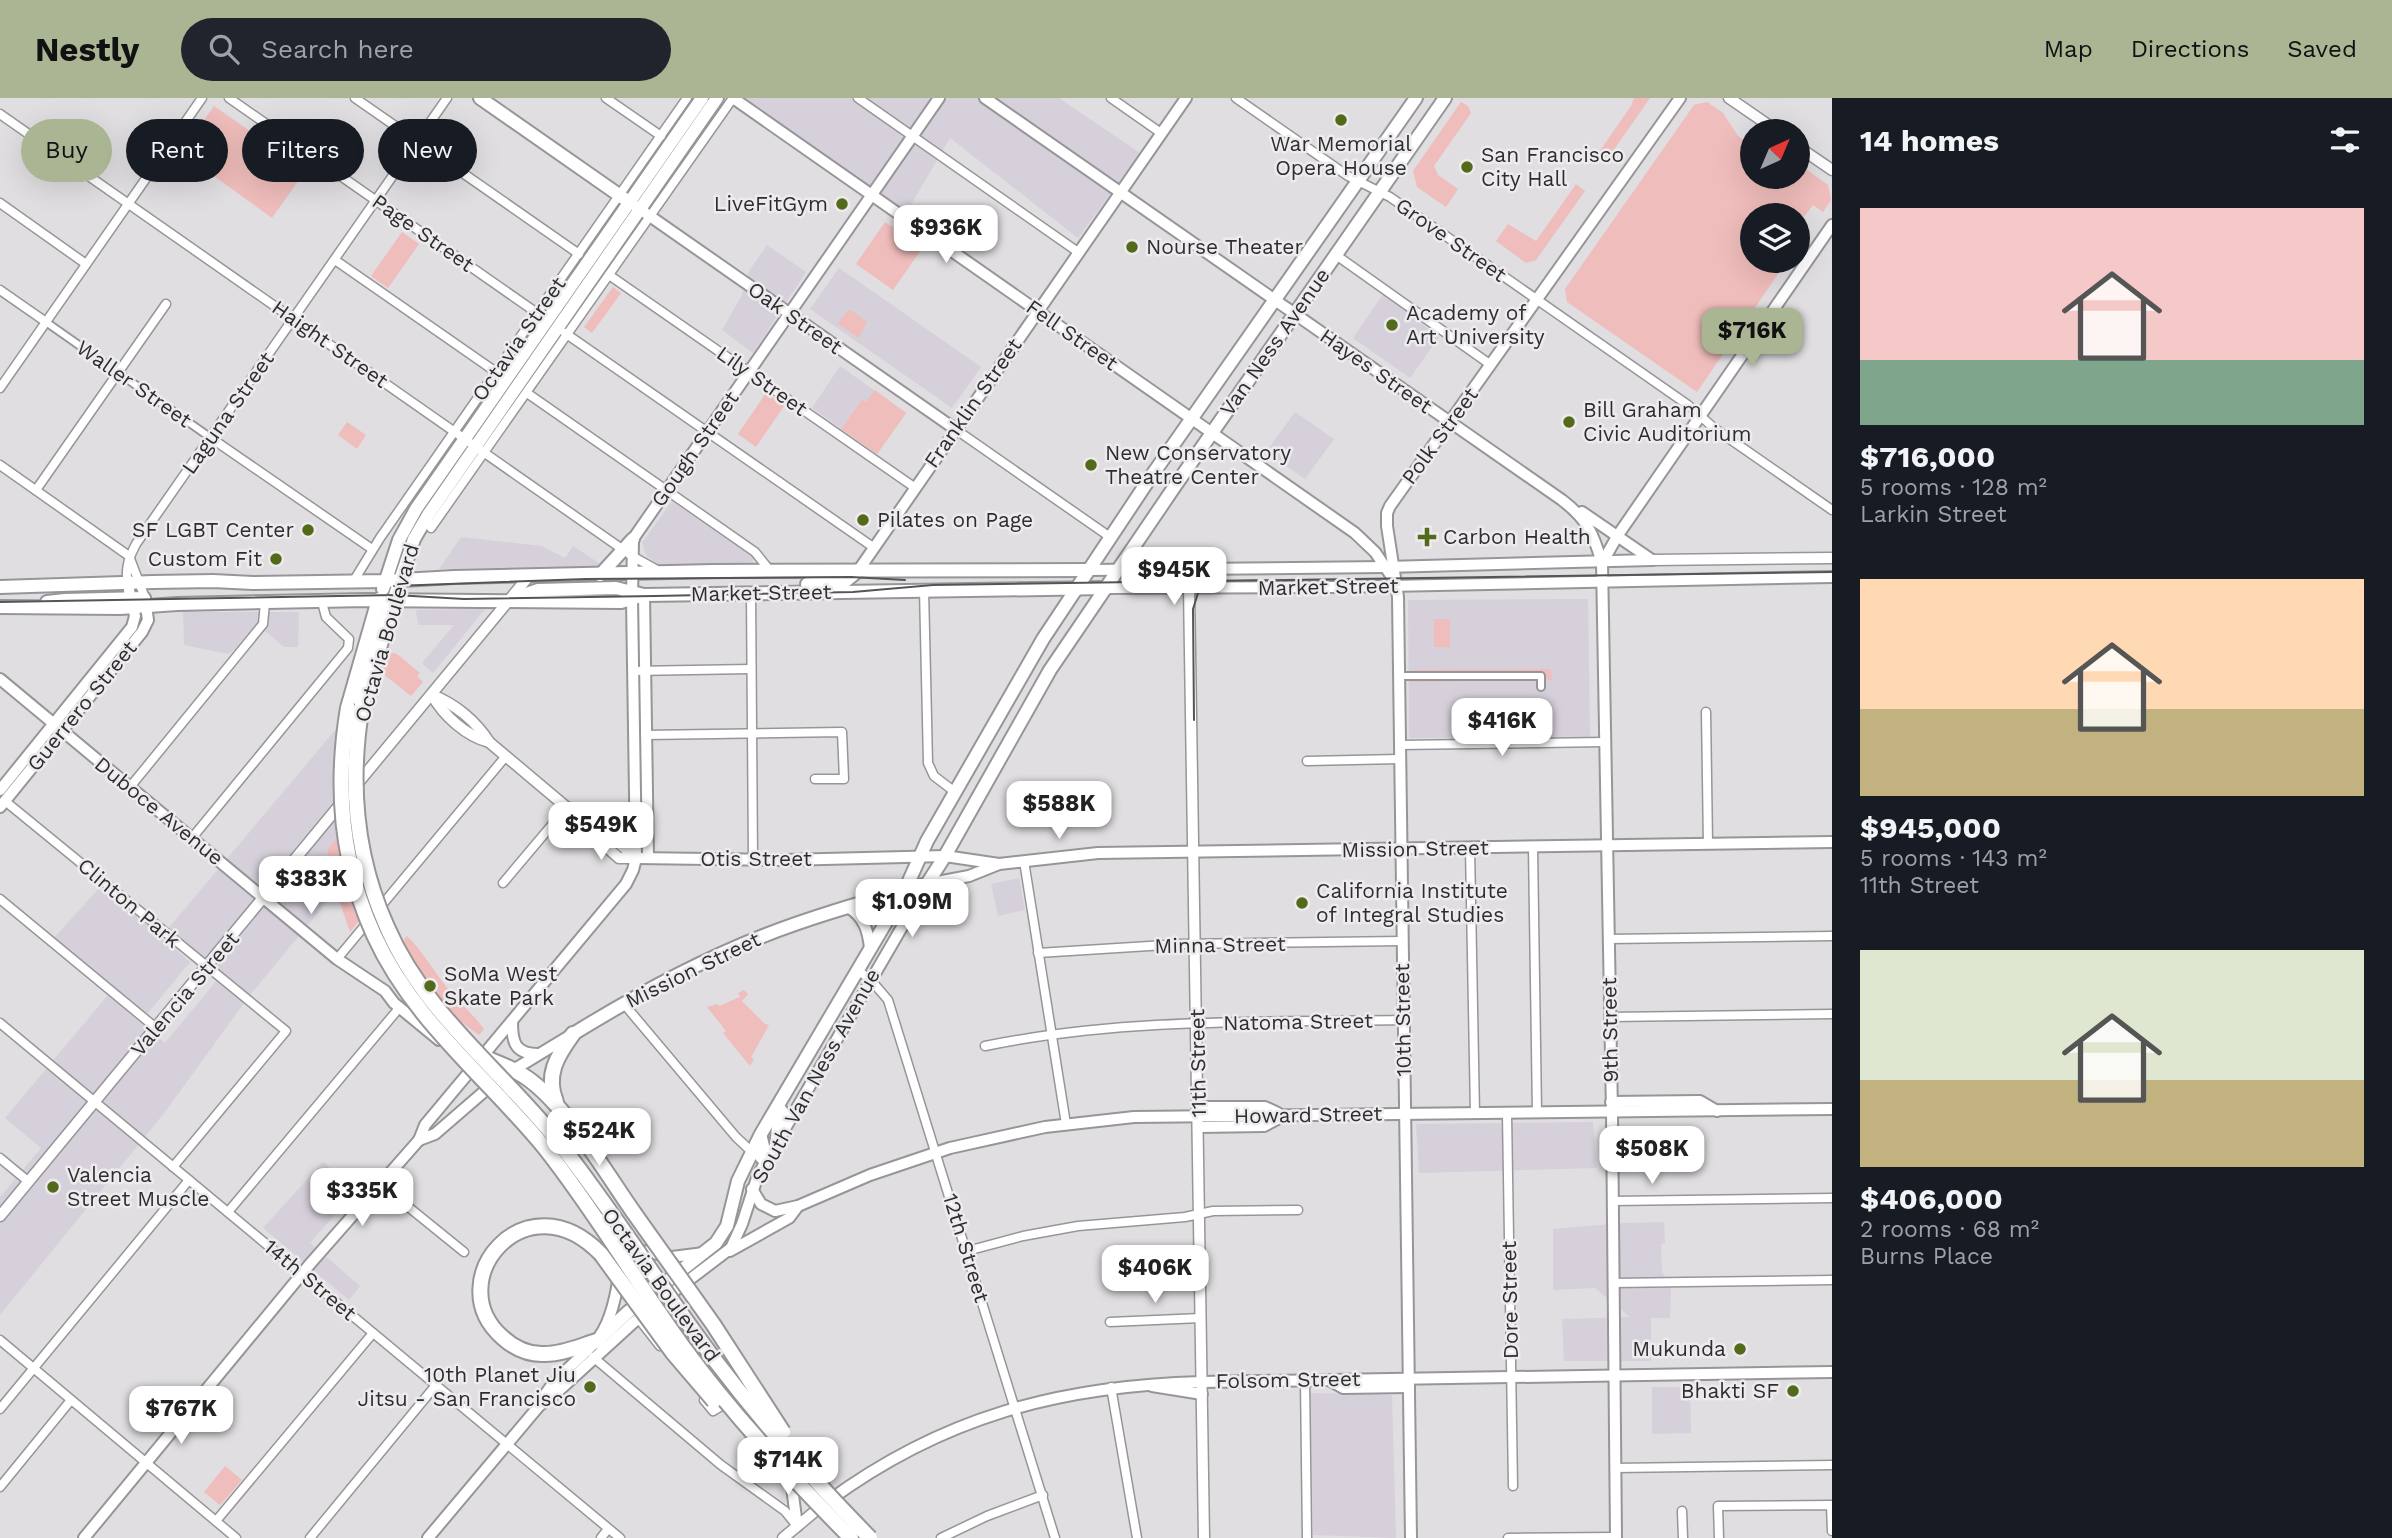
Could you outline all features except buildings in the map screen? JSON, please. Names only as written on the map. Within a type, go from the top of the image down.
[{"type":"highway","name":"Octavia Boulevard","points":[[386,600],[341,759],[345,839],[363,907],[374,935],[393,972],[435,1029],[545,1149],[716,1391],[754,1433]]},
{"type":"highway","name":"Octavia Boulevard","points":[[355,706],[355,798],[359,837],[373,893],[387,929],[406,965],[453,1027],[556,1140],[713,1358],[819,1485]]},
{"type":"highway","points":[[558,1107],[550,1079],[558,1056],[573,1034]]},
{"type":"highway","points":[[483,1057],[508,1074],[541,1089],[558,1107],[713,1324],[819,1485],[870,1538]]},
{"type":"highway","points":[[597,1340],[547,1354],[522,1350],[510,1344],[491,1326],[482,1303],[482,1279],[490,1258],[510,1236],[537,1226],[567,1229],[584,1239],[609,1265],[690,1375],[730,1415],[754,1433],[850,1538]]},
{"type":"main road","name":"Oak Street","points":[[480,98],[955,429]]},
{"type":"main road","name":"Octavia Boulevard","points":[[635,206],[702,98]]},
{"type":"main road","name":"Octavia Boulevard","points":[[386,600],[385,582],[407,523],[470,442],[635,206],[717,98]]},
{"type":"main road","name":"Fell Street","points":[[733,98],[1355,533],[1390,567]]},
{"type":"main road","name":"Gough Street","points":[[633,539],[939,98]]},
{"type":"main road","name":"Hayes Street","points":[[985,98],[1562,500]]},
{"type":"main road","name":"Franklin Street","points":[[858,570],[1186,98]]},
{"type":"main road","name":"Van Ness Avenue","points":[[1075,589],[1416,98]]},
{"type":"main road","name":"Van Ness Avenue","points":[[1107,588],[1212,432],[1445,98]]},
{"type":"main road","name":"Polk Street","points":[[1398,586],[1390,567],[1387,513],[1395,498],[1680,98]]},
{"type":"main road","points":[[1602,563],[1618,535],[1832,225]]},
{"type":"main road","name":"Octavia Boulevard","points":[[386,600],[399,581],[414,539],[470,442]]},
{"type":"main road","points":[[1562,500],[1652,560]]},
{"type":"main road","points":[[1562,500],[1588,524],[1602,563]]},
{"type":"main road","points":[[414,539],[431,528]]},
{"type":"main road","points":[[483,1057],[626,884],[633,870],[636,858],[641,595],[632,575],[628,553],[633,539]]},
{"type":"main road","points":[[600,575],[628,553]]},
{"type":"main road","name":"Market Street","points":[[0,607],[64,609],[213,581],[385,582],[662,572],[1390,567],[1652,560]]},
{"type":"main road","name":"9th Street","points":[[1602,563],[1612,1107],[1616,1537]]},
{"type":"main road","name":"Market Street","points":[[0,587],[110,584],[177,604],[386,600],[621,602],[676,587],[839,584],[847,581],[858,570]]},
{"type":"main road","name":"Market Street","points":[[632,575],[660,579],[710,578],[756,572]]},
{"type":"main road","name":"Market Street","points":[[641,595],[924,589],[1398,586],[1832,577]]},
{"type":"main road","name":"10th Street","points":[[1398,586],[1411,1538]]},
{"type":"main road","name":"South Van Ness Avenue","points":[[666,1290],[731,1248],[737,1238],[752,1189],[765,1162],[870,979],[945,856],[1050,670],[1107,588]]},
{"type":"main road","name":"South Van Ness Avenue","points":[[428,1538],[539,1406],[548,1390],[597,1340],[666,1290],[716,1243],[727,1227],[738,1181],[761,1135],[905,890],[955,792],[1043,639],[1075,589]]},
{"type":"main road","name":"Guerrero Street","points":[[2,799],[132,626],[137,594]]},
{"type":"main road","points":[[638,671],[645,735],[648,858]]},
{"type":"main road","name":"Duboce Avenue","points":[[0,679],[337,959],[385,991],[471,1070],[546,1152],[726,1403],[819,1508],[850,1538]]},
{"type":"main road","name":"Mission Street","points":[[419,1140],[435,1133],[488,1088],[538,1054],[694,967],[758,938],[848,907],[927,884],[969,876],[999,864],[1098,853],[1832,842]]},
{"type":"main road","name":"Mission Street","points":[[920,857],[945,856],[999,864]]},
{"type":"main road","name":"Otis Street","points":[[636,858],[753,860],[920,857]]},
{"type":"main road","points":[[848,907],[859,914],[864,923],[870,948]]},
{"type":"main road","name":"Duboce Avenue","points":[[385,991],[399,993],[483,1057]]},
{"type":"main road","points":[[512,1022],[516,1047],[523,1052],[538,1054]]},
{"type":"main road","name":"Mission Street","points":[[84,1538],[302,1274],[419,1140],[425,1125],[483,1057]]},
{"type":"main road","points":[[508,1074],[747,1400],[870,1538]]},
{"type":"main road","points":[[777,1142],[777,1126],[784,1113],[778,1105]]},
{"type":"main road","name":"Howard Street","points":[[752,1189],[759,1202],[767,1209],[775,1211],[799,1206],[870,1175],[936,1152],[1000,1136],[1066,1124],[1134,1117],[1537,1114],[1612,1107],[1717,1111],[1832,1109]]},
{"type":"main road","points":[[761,1135],[764,1146],[760,1157],[765,1162]]},
{"type":"main road","name":"Howard Street","points":[[719,1257],[789,1218],[799,1206]]},
{"type":"main road","points":[[597,1340],[617,1289],[619,1271],[614,1248]]},
{"type":"main road","points":[[638,1250],[672,1257],[704,1253]]},
{"type":"main road","name":"South Van Ness Avenue","points":[[539,1406],[638,1318],[651,1302]]},
{"type":"main road","name":"Folsom Street","points":[[819,1508],[888,1461],[970,1423],[1061,1396],[1111,1387],[1201,1382],[1329,1380],[1408,1383],[1511,1377],[1832,1372]]},
{"type":"main road","points":[[1142,1384],[1202,1394]]},
{"type":"main road","points":[[781,1465],[792,1487],[797,1526]]},
{"type":"street","points":[[0,388],[202,98]]},
{"type":"street","name":"Page Street","points":[[229,98],[873,547]]},
{"type":"street","points":[[355,98],[385,119]]},
{"type":"street","name":"Laguna Street","points":[[432,119],[447,98]]},
{"type":"street","points":[[606,98],[661,136]]},
{"type":"street","name":"Octavia Street","points":[[431,528],[470,442],[496,372],[609,275],[661,136],[687,98]]},
{"type":"street","name":"Octavia Street","points":[[353,582],[372,549],[470,442],[527,393],[579,254],[635,206],[733,98]]},
{"type":"street","points":[[858,98],[1078,252]]},
{"type":"street","points":[[1111,98],[1161,134]]},
{"type":"street","name":"Grove Street","points":[[1236,98],[1358,181],[1380,192],[1537,300],[1832,510]]},
{"type":"street","points":[[1729,98],[1760,119]]},
{"type":"street","name":"Haight Street","points":[[0,114],[628,553],[662,572]]},
{"type":"street","points":[[1810,155],[1832,170]]},
{"type":"street","name":"Laguna Street","points":[[129,556],[389,182]]},
{"type":"street","points":[[476,182],[579,254]]},
{"type":"street","points":[[0,203],[86,264]]},
{"type":"street","points":[[1336,255],[1491,365]]},
{"type":"street","points":[[335,260],[496,372]]},
{"type":"street","name":"Lily Street","points":[[609,275],[914,487]]},
{"type":"street","name":"Waller Street","points":[[0,290],[372,549]]},
{"type":"street","points":[[36,490],[166,304]]},
{"type":"street","points":[[527,393],[755,552],[771,572]]},
{"type":"street","name":"Oak Street","points":[[955,429],[1110,537]]},
{"type":"street","points":[[0,465],[129,556],[125,572],[137,594]]},
{"type":"street","name":"Market Street","points":[[1652,560],[1832,558]]},
{"type":"street","name":"Valencia Street","points":[[0,1216],[529,576]]},
{"type":"street","name":"11th Street","points":[[1189,587],[1204,1538]]},
{"type":"street","points":[[924,589],[928,763],[934,776],[955,792]]},
{"type":"street","points":[[751,593],[753,860]]},
{"type":"street","points":[[192,838],[345,653],[350,643],[346,635],[326,617],[321,602]]},
{"type":"street","points":[[130,787],[265,623],[265,603]]},
{"type":"street","points":[[638,671],[751,670]]},
{"type":"street","points":[[1398,676],[1541,676],[1541,687]]},
{"type":"street","points":[[432,695],[451,704],[481,729],[489,742],[590,827],[594,836],[619,858],[636,858]]},
{"type":"street","points":[[1706,712],[1708,844]]},
{"type":"street","points":[[645,735],[842,732],[844,779],[815,779]]},
{"type":"street","points":[[1399,745],[1604,741]]},
{"type":"street","points":[[337,959],[506,756]]},
{"type":"street","points":[[1307,761],[1399,758]]},
{"type":"street","name":"Clinton Park","points":[[2,799],[286,1031],[173,1167]]},
{"type":"street","points":[[503,883],[567,807]]},
{"type":"street","points":[[1533,847],[1537,1114]]},
{"type":"street","points":[[1470,848],[1475,1114]]},
{"type":"street","points":[[1024,861],[1066,1124]]},
{"type":"street","points":[[0,899],[156,1028]]},
{"type":"street","points":[[1608,939],[1832,936]]},
{"type":"street","name":"Minna Street","points":[[1038,953],[1196,944],[1402,941]]},
{"type":"street","name":"12th Street","points":[[857,970],[870,979],[888,1000],[1055,1538]]},
{"type":"street","points":[[624,1004],[736,1137],[752,1152]]},
{"type":"street","points":[[228,1212],[400,1007]]},
{"type":"street","points":[[1610,1017],[1832,1014]]},
{"type":"street","name":"Natoma Street","points":[[985,1046],[1051,1034],[1197,1023],[1403,1020]]},
{"type":"street","name":"14th Street","points":[[0,1023],[620,1538]]},
{"type":"street","name":"Dore Street","points":[[1507,1114],[1513,1486]]},
{"type":"street","points":[[0,1158],[29,1182]]},
{"type":"street","points":[[0,1409],[189,1180]]},
{"type":"street","points":[[380,1184],[464,1252]]},
{"type":"street","points":[[1612,1201],[1832,1198]]},
{"type":"street","points":[[967,1251],[1064,1228],[1213,1211],[1298,1210]]},
{"type":"street","points":[[1613,1283],[1832,1280]]},
{"type":"street","points":[[638,1318],[713,1411],[726,1403]]},
{"type":"street","points":[[1110,1322],[1201,1318]]},
{"type":"street","points":[[216,1521],[373,1333]]},
{"type":"street","points":[[0,1340],[236,1538]]},
{"type":"street","points":[[593,1357],[721,1465],[785,1511],[797,1526]]},
{"type":"street","points":[[1305,1380],[1307,1538]]},
{"type":"street","points":[[310,1538],[436,1385]]},
{"type":"street","points":[[1111,1387],[1137,1538]]},
{"type":"street","points":[[0,1487],[71,1400]]},
{"type":"street","points":[[1615,1468],[1832,1465]]},
{"type":"street","points":[[942,1538],[996,1512],[1043,1495]]},
{"type":"street","points":[[1719,1538],[1718,1506],[1831,1504],[1832,1531]]},
{"type":"street","name":"Folsom Street","points":[[783,1538],[819,1508]]},
{"type":"street","points":[[1682,1511],[1683,1538]]},
{"type":"street","points":[[601,1538],[608,1529]]},
{"type":"street","points":[[1508,1538],[1616,1537]]},
{"type":"shaded area","points":[[743,98],[1059,98],[1140,153],[1078,238],[950,138],[906,213]]},
{"type":"shaded area","points":[[1634,98],[1650,98],[1608,158],[1599,152]]},
{"type":"shaded area","points":[[1461,102],[1468,106],[1471,113],[1434,166],[1438,175],[1458,189],[1446,207],[1417,187],[1413,171]]},
{"type":"shaded area","points":[[1707,102],[1723,113],[1740,138],[1740,189],[1810,189],[1810,172],[1828,185],[1831,200],[1823,212],[1813,205],[1810,209],[1810,203],[1740,203],[1740,273],[1778,274],[1697,392],[1567,302],[1565,289],[1694,105]]},
{"type":"shaded area","points":[[214,106],[242,125],[242,182],[298,182],[272,218],[222,182],[228,182],[228,119],[205,119]]},
{"type":"shaded area","points":[[1576,184],[1585,191],[1536,260],[1526,263],[1496,241],[1508,224],[1536,241]]},
{"type":"shaded area","points":[[885,222],[923,247],[893,290],[856,264]]},
{"type":"shaded area","points":[[402,232],[419,244],[388,288],[371,276]]},
{"type":"shaded area","points":[[767,245],[806,272],[753,353],[722,330],[742,295],[749,271]]},
{"type":"shaded area","points":[[839,268],[981,367],[952,408],[810,309]]},
{"type":"shaded area","points":[[613,287],[621,293],[592,333],[584,327]]},
{"type":"shaded area","name":"Academy of Art University","points":[[1383,294],[1439,337],[1410,378],[1353,338]]},
{"type":"shaded area","points":[[851,310],[867,322],[859,338],[838,324],[846,312]]},
{"type":"shaded area","points":[[840,366],[906,413],[877,454],[812,408]]},
{"type":"shaded area","points":[[875,390],[906,413],[877,454],[841,429],[862,400],[866,402]]},
{"type":"shaded area","points":[[766,393],[784,406],[756,447],[738,434]]},
{"type":"shaded area","points":[[1295,412],[1334,439],[1305,479],[1266,452]]},
{"type":"shaded area","points":[[347,422],[366,435],[357,449],[338,435]]},
{"type":"shaded area","points":[[673,502],[754,558],[752,564],[660,566],[652,560],[646,555],[642,543]]},
{"type":"shaded area","points":[[461,537],[542,546],[565,558],[573,546],[599,563],[599,567],[439,569]]},
{"type":"shaded area","points":[[1588,599],[1590,737],[1409,738],[1408,600]]},
{"type":"shaded area","points":[[485,609],[433,673],[422,663],[454,625],[418,625],[416,610]]},
{"type":"shaded area","points":[[183,612],[299,612],[298,647],[284,647],[265,631],[228,654],[184,645]]},
{"type":"shaded area","points":[[1434,619],[1450,619],[1450,647],[1434,647]]},
{"type":"shaded area","points":[[389,652],[397,654],[420,673],[417,676],[423,682],[411,696],[382,673]]},
{"type":"shaded area","points":[[1551,669],[1552,680],[1411,682],[1414,670]]},
{"type":"shaded area","points":[[336,729],[333,796],[335,828],[345,880],[250,995],[165,1112],[0,1315],[0,1197],[41,1148],[5,1118],[108,995],[165,1043],[221,975],[167,930]]},
{"type":"shaded area","points":[[336,839],[360,920],[350,932],[335,888],[328,853]]},
{"type":"shaded area","points":[[1019,878],[1025,910],[998,916],[991,884]]},
{"type":"shaded area","points":[[101,886],[190,962],[147,1014],[54,938]]},
{"type":"shaded area","name":"SoMa West Skate Park","points":[[407,936],[484,1029],[479,1035],[383,965]]},
{"type":"shaded area","points":[[744,990],[748,994],[742,1001],[769,1025],[751,1057],[754,1059],[750,1066],[723,1033],[726,1031],[707,1007],[717,1004],[719,1006],[740,997],[738,993]]},
{"type":"shaded area","points":[[1593,1122],[1597,1168],[1419,1173],[1416,1124]]},
{"type":"shaded area","points":[[323,1162],[356,1191],[310,1243],[360,1286],[349,1300],[263,1228]]},
{"type":"shaded area","points":[[1664,1222],[1665,1243],[1661,1244],[1662,1272],[1671,1287],[1670,1318],[1651,1318],[1651,1361],[1564,1361],[1562,1319],[1630,1317],[1595,1288],[1553,1290],[1553,1229]]},
{"type":"shaded area","points":[[1652,1387],[1690,1387],[1691,1433],[1652,1434]]},
{"type":"shaded area","points":[[1310,1393],[1392,1395],[1396,1538],[1313,1535]]},
{"type":"shaded area","points":[[225,1466],[242,1480],[220,1505],[204,1492]]},
{"type":"tram line","points":[[0,602],[395,595],[464,599],[655,596],[853,592],[933,585],[1832,572]]},
{"type":"tram line","points":[[394,586],[586,579],[851,577],[905,580]]},
{"type":"tram line","points":[[1194,720],[1193,609],[1199,590],[1213,578]]},
{"type":"place","name":"War Memorial Opera House","points":[[1341,120]]},
{"type":"place","name":"San Francisco City Hall","points":[[1467,167]]},
{"type":"place","name":"LiveFitGym","points":[[842,204]]},
{"type":"place","name":"Nourse Theater","points":[[1132,247]]},
{"type":"place","name":"Academy of Art University","points":[[1392,325]]},
{"type":"place","name":"Bill Graham Civic Auditorium","points":[[1569,422]]},
{"type":"place","name":"New Conservatory Theatre Center","points":[[1091,465]]},
{"type":"place","name":"Pilates on Page","points":[[863,520]]},
{"type":"place","name":"SF LGBT Center","points":[[308,530]]},
{"type":"place","name":"Carbon Health","points":[[1427,537]]},
{"type":"place","name":"Custom Fit","points":[[276,559]]},
{"type":"place","name":"California Institute of Integral Studies","points":[[1302,903]]},
{"type":"place","name":"SoMa West Skate Park","points":[[430,986]]},
{"type":"place","name":"Valencia Street Muscle","points":[[53,1187]]},
{"type":"place","name":"Mukunda","points":[[1740,1349]]},
{"type":"place","name":"10th Planet Jiu Jitsu - San Francisco","points":[[590,1387]]},
{"type":"place","name":"Bhakti SF","points":[[1793,1391]]}]
